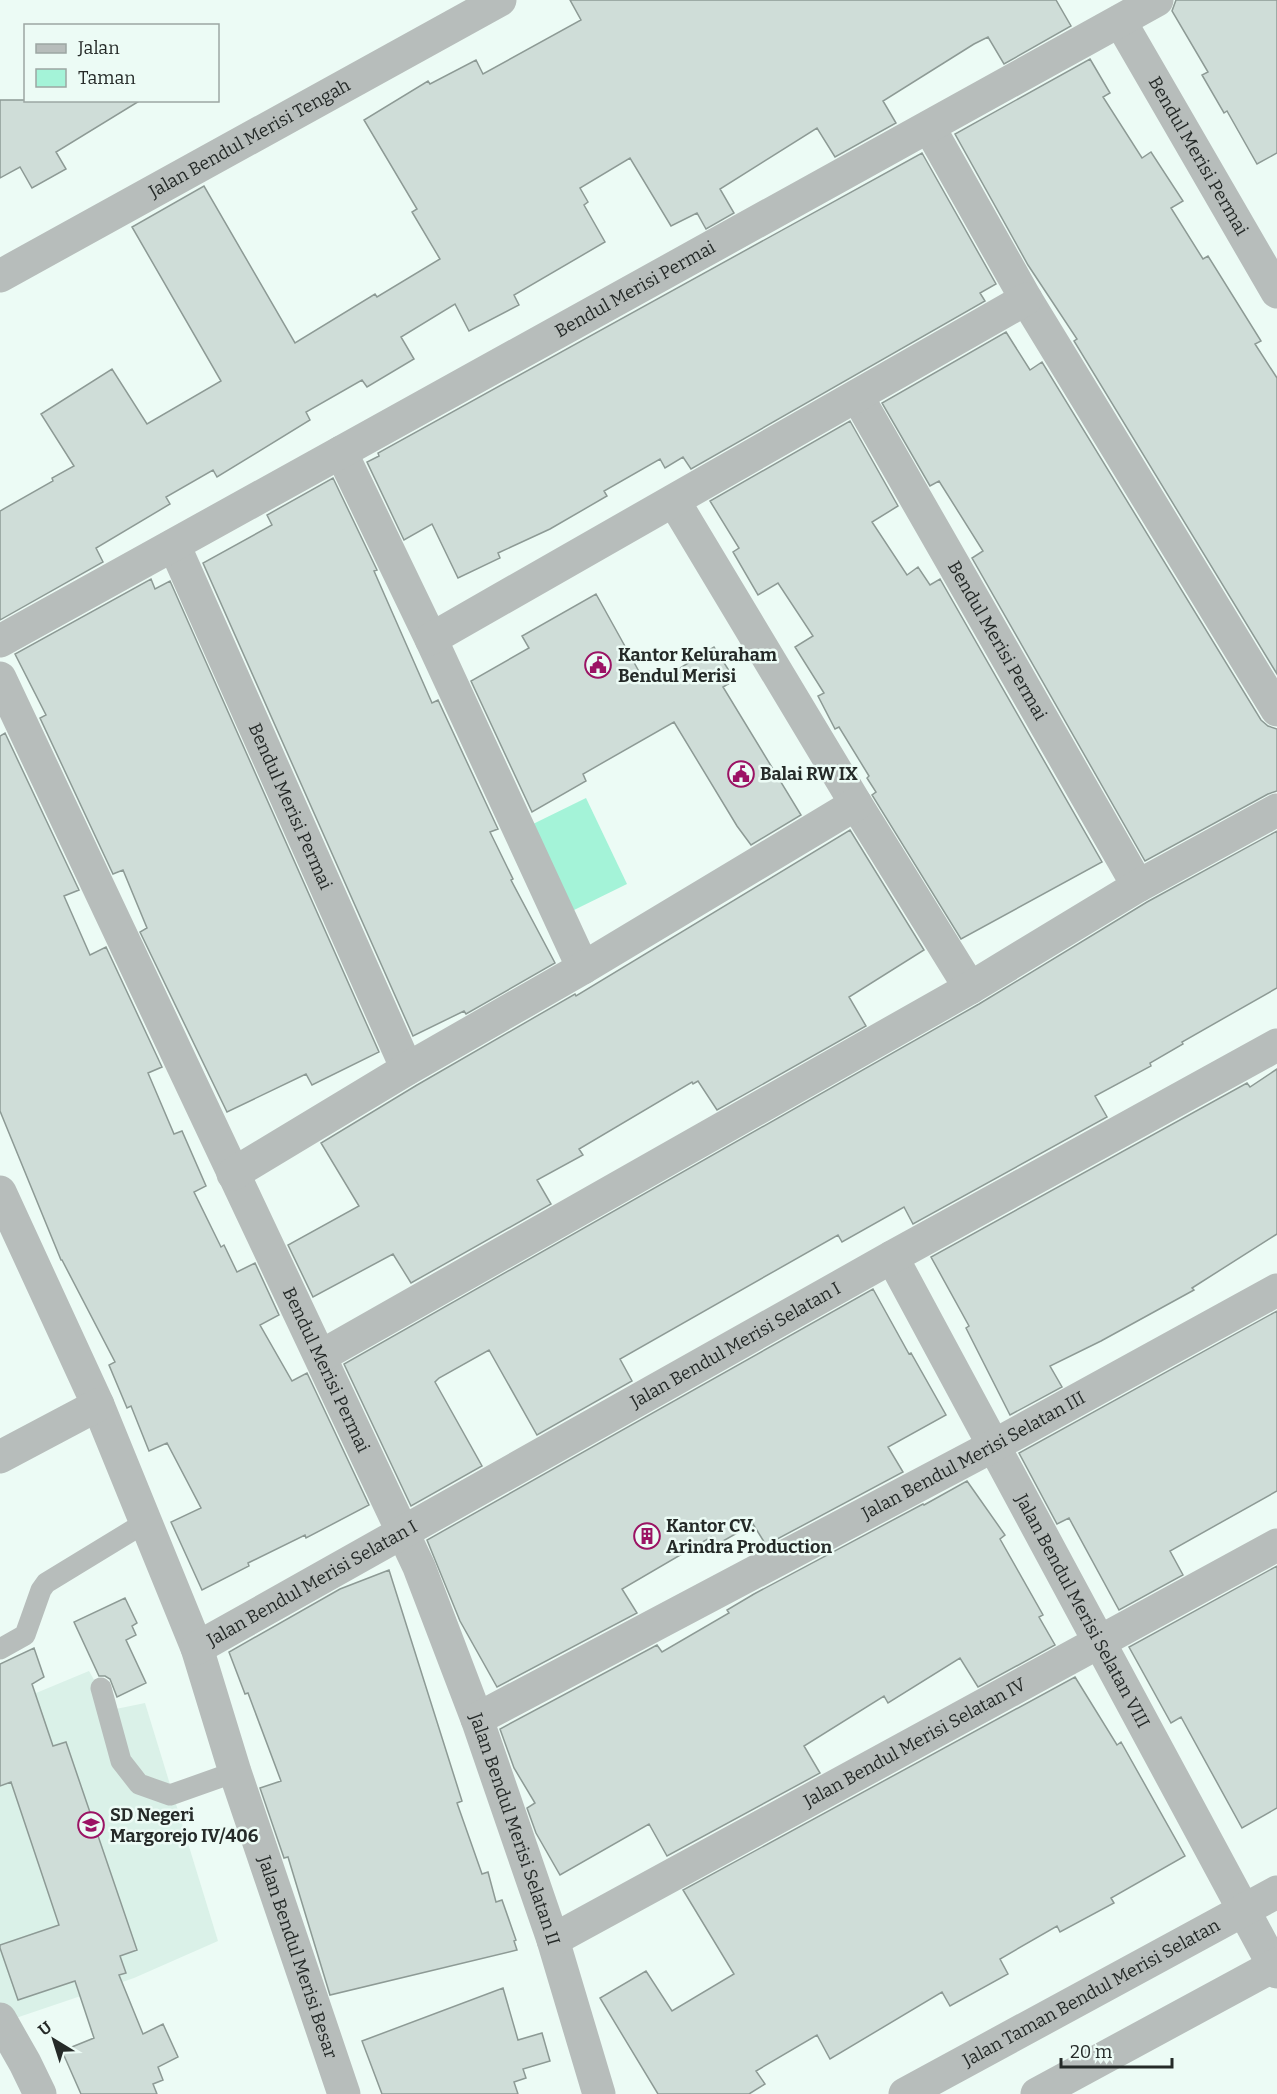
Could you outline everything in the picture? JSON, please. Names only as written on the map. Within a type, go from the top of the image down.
[{"type":"street","name":"Jalan Bendul Merisi Tengah","points":[[0,276],[500,0]]},
{"type":"street","name":"Bendul Merisi Permai","points":[[0,641],[1157,0]]},
{"type":"street","name":"Bendul Merisi Permai","points":[[1120,21],[1277,292]]},
{"type":"street","points":[[929,127],[1026,299],[1277,710]]},
{"type":"street","points":[[431,639],[1026,299]]},
{"type":"street","name":"Bendul Merisi Permai","points":[[857,396],[1138,886]]},
{"type":"street","points":[[341,452],[431,639],[583,968]]},
{"type":"street","points":[[674,501],[856,804],[970,988]]},
{"type":"street","name":"Bendul Merisi Permai","points":[[174,545],[407,1069]]},
{"type":"street","name":"Bendul Merisi Permai","points":[[0,678],[419,1567]]},
{"type":"street","points":[[233,1174],[856,804]]},
{"type":"street","points":[[321,1356],[970,988],[1138,886],[1277,810]]},
{"type":"street","name":"Jalan Bendul Merisi Selatan I","points":[[197,1648],[892,1257],[1277,1045]]},
{"type":"street","name":"Jalan Bendul Merisi Besar","points":[[0,1192],[98,1406],[197,1648],[235,1772],[344,2094]]},
{"type":"street","name":"Jalan Bendul Merisi Selatan VIII","points":[[892,1257],[1276,1967]]},
{"type":"street","name":"Jalan Bendul Merisi Selatan III","points":[[477,1719],[993,1446],[1277,1290]]},
{"type":"street","points":[[0,1457],[98,1406]]},
{"type":"street","name":"Jalan Bendul Merisi Selatan IV","points":[[553,1940],[1277,1545]]},
{"type":"street","name":"Jalan Bendul Merisi Selatan II","points":[[419,1567],[477,1719],[553,1940],[599,2094]]},
{"type":"street","name":"Jalan Taman Bendul Merisi Selatan","points":[[905,2094],[1277,1892]]},
{"type":"street","points":[[1037,2094],[1276,1967]]},
{"type":"street","points":[[0,2019],[40,2094]]},
{"type":"lane","points":[[0,1649],[25,1635],[41,1590],[46,1583],[146,1522]]},
{"type":"lane","points":[[101,1688],[121,1761],[140,1784],[170,1795],[235,1772]]},
{"type":"shaded area","name":"SD Negeri Margorejo IV/406","points":[[89,1671],[111,1710],[145,1703],[218,1941],[134,1978],[7,2021],[0,2009],[0,1708]]},
{"type":"green space","points":[[586,798],[627,884],[572,911],[531,825]]},
{"type":"building","points":[[570,0],[1056,0],[1071,26],[1004,64],[988,37],[974,44],[883,101],[896,123],[835,157],[817,128],[720,189],[734,213],[706,229],[697,213],[671,226],[630,158],[580,188],[588,202],[584,205],[605,242],[514,295],[519,305],[469,331],[455,304],[401,337],[414,359],[367,387],[362,380],[306,412],[310,420],[217,477],[213,470],[166,497],[170,504],[96,548],[103,562],[0,620],[0,511],[53,481],[52,478],[74,466],[41,414],[112,369],[147,424],[221,381],[132,227],[204,186],[295,343],[375,294],[377,297],[440,259],[412,212],[417,209],[364,120],[428,81],[430,84],[476,60],[483,74],[581,20]]},
{"type":"building","points":[[1176,0],[1277,0],[1277,153],[1257,164],[1227,111],[1224,113],[1202,75],[1208,72],[1172,11]]},
{"type":"building","points":[[1090,59],[1110,93],[1103,97],[1142,158],[1151,152],[1183,201],[1171,208],[1203,259],[1208,256],[1261,341],[1255,344],[1277,378],[1277,674],[1074,341],[1077,339],[1028,265],[955,134]]},
{"type":"building","points":[[0,100],[138,102],[56,152],[66,169],[32,188],[20,167],[0,178]]},
{"type":"building","points":[[922,153],[996,284],[980,293],[985,301],[691,469],[683,457],[665,468],[660,459],[604,491],[607,496],[550,529],[498,553],[500,558],[458,578],[432,524],[404,540],[367,462],[379,456],[378,453]]},
{"type":"building","points":[[1006,332],[1030,370],[1042,362],[1261,720],[1277,729],[1277,791],[1145,861],[972,558],[983,551],[939,481],[930,486],[882,403]]},
{"type":"building","points":[[850,421],[898,506],[872,522],[907,575],[918,567],[930,585],[940,579],[1102,862],[961,939],[872,795],[876,792],[867,778],[869,776],[839,727],[835,729],[818,696],[824,693],[795,647],[813,636],[778,583],[758,595],[733,552],[739,548],[710,501]]},
{"type":"building","points":[[333,478],[377,570],[374,571],[432,703],[438,700],[498,829],[490,832],[513,879],[511,880],[555,963],[466,1014],[464,1011],[413,1036],[203,563],[272,525],[267,515]]},
{"type":"building","points":[[151,579],[155,589],[170,581],[379,1052],[312,1085],[306,1074],[227,1112],[140,932],[147,928],[123,870],[113,874],[40,718],[46,715],[15,654]]},
{"type":"building","points":[[596,594],[641,675],[649,671],[656,683],[714,647],[735,680],[723,687],[801,815],[751,845],[674,722],[583,774],[586,781],[532,812],[471,681],[529,648],[522,636]]},
{"type":"building","points":[[5,733],[79,890],[64,896],[90,955],[106,947],[162,1067],[148,1073],[174,1134],[182,1131],[206,1186],[194,1192],[221,1247],[224,1245],[237,1272],[255,1263],[279,1315],[260,1325],[292,1381],[307,1373],[369,1505],[306,1538],[305,1535],[248,1563],[249,1566],[202,1590],[171,1522],[201,1508],[167,1443],[149,1451],[131,1406],[127,1408],[109,1365],[115,1362],[61,1260],[0,1111],[0,736]]},
{"type":"building","points":[[850,830],[924,950],[849,997],[866,1026],[717,1110],[698,1081],[693,1084],[692,1082],[579,1149],[583,1155],[537,1180],[551,1204],[411,1283],[393,1254],[313,1297],[288,1245],[359,1206],[321,1143],[417,1085],[575,994],[576,996]]},
{"type":"building","points":[[1277,831],[1277,988],[1182,1042],[1183,1044],[1150,1063],[1151,1066],[1095,1096],[1107,1117],[913,1224],[904,1207],[842,1242],[838,1235],[620,1359],[632,1381],[537,1435],[489,1350],[439,1378],[435,1382],[482,1466],[411,1506],[344,1364],[979,1004],[1147,902]]},
{"type":"building","points":[[1277,1069],[1277,1234],[1192,1288],[1194,1290],[1050,1366],[1062,1387],[1010,1415],[966,1328],[969,1326],[931,1257],[1247,1083],[1250,1087]]},
{"type":"building","points":[[873,1289],[946,1415],[888,1447],[903,1472],[766,1545],[753,1524],[716,1545],[711,1537],[622,1589],[637,1613],[497,1687],[460,1621],[427,1540]]},
{"type":"building","points":[[1277,1311],[1277,1491],[1170,1551],[1183,1575],[1119,1610],[1069,1518],[1057,1524],[1019,1453]]},
{"type":"building","points":[[967,1481],[1005,1535],[1000,1539],[1043,1615],[1039,1617],[1055,1645],[978,1687],[960,1658],[888,1703],[884,1696],[804,1746],[820,1773],[667,1856],[649,1824],[560,1875],[536,1833],[527,1808],[535,1803],[514,1768],[500,1729],[657,1645],[662,1652],[729,1613],[727,1610],[754,1594]]},
{"type":"building","points":[[1277,1566],[1277,1808],[1242,1828],[1181,1717],[1171,1723],[1129,1647]]},
{"type":"building","points":[[389,1570],[462,1801],[457,1803],[482,1874],[488,1872],[496,1902],[502,1900],[516,1940],[514,1941],[517,1950],[330,1995],[288,1857],[284,1858],[260,1788],[281,1781],[248,1693],[245,1694],[229,1652],[340,1589]]},
{"type":"building","points":[[125,1598],[137,1623],[132,1626],[136,1635],[126,1640],[146,1683],[117,1697],[110,1679],[99,1676],[74,1622]]},
{"type":"building","points":[[34,1648],[44,1677],[32,1684],[53,1746],[66,1742],[137,1950],[120,1956],[126,1973],[119,1975],[143,2034],[163,2024],[178,2057],[158,2067],[163,2080],[153,2084],[157,2094],[81,2094],[62,2051],[94,2038],[75,1981],[18,2000],[0,1948],[0,1945],[59,1925],[11,1782],[0,1786],[0,1664]]},
{"type":"building","points":[[1075,1677],[1117,1745],[1121,1742],[1185,1856],[1111,1898],[1114,1903],[1060,1932],[1057,1926],[1000,1959],[1008,1974],[950,2006],[942,1992],[830,2059],[817,2035],[756,2071],[765,2084],[749,2094],[658,2094],[600,1998],[646,1971],[672,2011],[734,1974],[683,1890]]},
{"type":"building","points":[[503,1988],[518,2040],[542,2033],[550,2061],[523,2069],[526,2078],[514,2082],[518,2094],[382,2094],[362,2041]]},
{"type":"place","name":"Kantor Keluraham Bendul Merisi","points":[[598,665]]},
{"type":"place","name":"Balai RW IX","points":[[741,774]]},
{"type":"place","name":"Kantor CV. Arindra Production","points":[[647,1536]]},
{"type":"place","name":"SD Negeri Margorejo IV/406","points":[[91,1825]]}]
